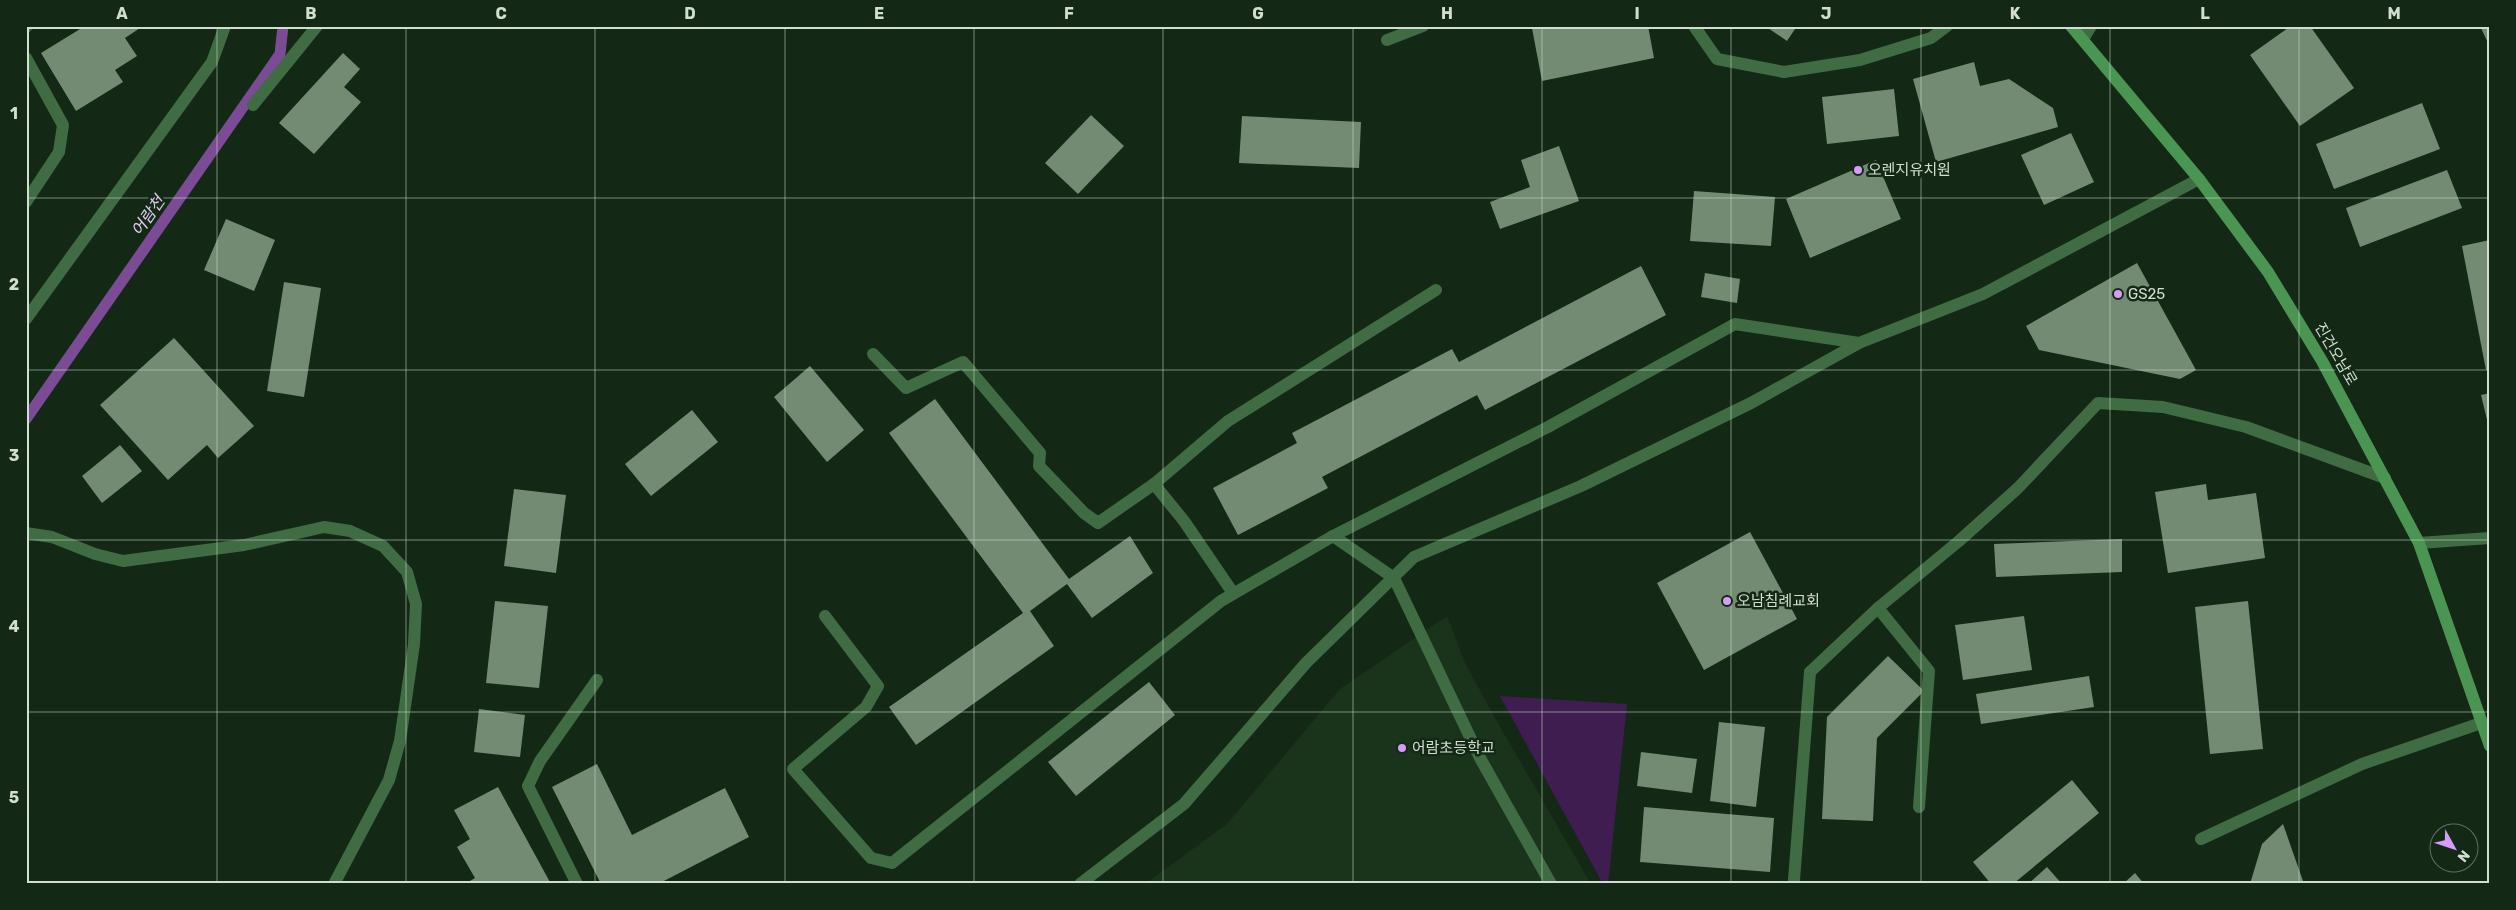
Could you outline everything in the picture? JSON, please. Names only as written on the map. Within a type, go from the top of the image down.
[{"type":"main road","name":"진건오남로","points":[[2072,26],[2199,179],[2268,272],[2322,361],[2419,543],[2490,746]]},
{"type":"street","points":[[26,318],[212,62],[225,26]]},
{"type":"street","points":[[253,105],[317,26]]},
{"type":"street","points":[[1387,40],[1423,26]]},
{"type":"street","points":[[1694,26],[1717,59],[1784,72],[1860,60],[1931,38],[1946,26]]},
{"type":"street","points":[[2083,39],[2091,26]]},
{"type":"street","points":[[26,58],[63,125],[59,152],[26,202]]},
{"type":"street","points":[[1080,884],[1184,804],[1306,663],[1414,557],[1581,486],[1751,403],[1859,343],[1983,294],[2199,179]]},
{"type":"street","points":[[873,354],[906,388],[963,362],[1040,453],[1039,466],[1084,513],[1098,523],[1154,484],[1228,421],[1436,290]]},
{"type":"street","points":[[825,616],[878,686],[866,707],[793,769],[870,858],[892,863],[1233,593],[1333,536],[1546,428],[1735,324],[1859,343]]},
{"type":"street","points":[[1794,880],[1810,672],[1878,608],[1959,541],[2018,488],[2098,403],[2163,407],[2246,427],[2385,478]]},
{"type":"street","points":[[1154,484],[1184,521],[1233,593]]},
{"type":"street","points":[[26,533],[52,537],[95,554],[123,561],[236,546],[324,527],[350,531],[384,546],[407,572],[416,604],[414,644],[400,741],[389,780],[334,884]]},
{"type":"street","points":[[1333,536],[1394,578],[1480,758],[1551,884]]},
{"type":"street","points":[[2419,543],[2490,538]]},
{"type":"street","points":[[1878,608],[1929,671],[1919,807]]},
{"type":"street","points":[[577,884],[528,786],[540,761],[597,680]]},
{"type":"street","points":[[2201,839],[2362,764],[2481,723]]},
{"type":"shaded area","name":"어람초등학교","points":[[1447,616],[1465,663],[1591,884],[1145,884],[1227,824],[1340,689]]},
{"type":"shaded area","points":[[1500,696],[1627,704],[1608,884],[1603,884]]},
{"type":"building","points":[[85,26],[143,26],[125,38],[137,56],[115,70],[123,82],[76,111],[41,53]]},
{"type":"building","points":[[1540,26],[1648,26],[1654,58],[1542,81],[1532,28]]},
{"type":"building","points":[[1765,26],[1797,26],[1787,41]]},
{"type":"building","points":[[2291,26],[2310,26],[2354,88],[2300,126],[2250,55]]},
{"type":"building","points":[[2480,26],[2490,26],[2490,47]]},
{"type":"building","points":[[343,53],[360,69],[344,87],[361,102],[314,154],[279,123]]},
{"type":"building","points":[[1974,62],[1980,86],[2009,79],[2053,108],[2058,127],[1936,162],[1913,79]]},
{"type":"building","points":[[1894,89],[1899,136],[1827,144],[1822,97]]},
{"type":"building","points":[[2422,103],[2440,149],[2334,189],[2316,144]]},
{"type":"building","points":[[1091,115],[1124,146],[1078,194],[1045,163]]},
{"type":"building","points":[[1242,116],[1361,122],[1359,168],[1239,163]]},
{"type":"building","points":[[2071,133],[2094,182],[2044,205],[2021,155]]},
{"type":"building","points":[[1559,146],[1579,201],[1500,229],[1490,202],[1530,187],[1521,160]]},
{"type":"building","points":[[1876,160],[1901,219],[1810,258],[1786,199]]},
{"type":"building","points":[[2447,170],[2462,208],[2360,247],[2346,208]]},
{"type":"building","points":[[1694,191],[1775,197],[1771,246],[1690,241]]},
{"type":"building","points":[[226,219],[275,240],[254,291],[204,270]]},
{"type":"building","points":[[2490,240],[2490,369],[2486,370],[2462,246]]},
{"type":"building","name":"GS25","points":[[2137,263],[2196,370],[2180,379],[2039,350],[2026,326]]},
{"type":"building","points":[[1641,266],[1666,315],[1485,410],[1477,395],[1322,477],[1328,488],[1238,535],[1213,488],[1297,443],[1292,433],[1452,349],[1459,362]]},
{"type":"building","points":[[1705,273],[1740,279],[1737,303],[1701,297]]},
{"type":"building","points":[[284,282],[321,288],[304,397],[267,391]]},
{"type":"building","points":[[174,338],[254,426],[218,458],[207,445],[168,480],[100,405]]},
{"type":"building","points":[[810,366],[864,430],[827,462],[774,397]]},
{"type":"building","points":[[2490,393],[2490,428],[2489,428],[2481,395]]},
{"type":"building","points":[[935,399],[1069,579],[1130,536],[1153,573],[1092,618],[1067,584],[1030,611],[1054,646],[916,745],[889,707],[1023,613],[889,433]]},
{"type":"building","points":[[692,410],[718,442],[651,496],[625,464]]},
{"type":"building","points":[[120,445],[142,471],[102,503],[82,476]]},
{"type":"building","points":[[2206,484],[2208,500],[2256,493],[2265,558],[2168,573],[2155,492]]},
{"type":"building","points":[[514,489],[566,495],[556,573],[504,566]]},
{"type":"building","name":"오남침례교회","points":[[1750,532],[1797,619],[1704,670],[1657,583]]},
{"type":"building","points":[[2122,539],[2122,572],[1996,577],[1994,544]]},
{"type":"building","points":[[495,601],[548,606],[539,688],[486,683]]},
{"type":"building","points":[[2248,601],[2263,749],[2210,754],[2195,607]]},
{"type":"building","points":[[2024,616],[2032,670],[1963,680],[1955,625]]},
{"type":"building","points":[[1888,656],[1924,691],[1877,738],[1873,821],[1822,819],[1827,717]]},
{"type":"building","points":[[2089,676],[2094,707],[1981,724],[1976,694]]},
{"type":"building","points":[[1149,682],[1175,715],[1076,796],[1048,762]]},
{"type":"building","points":[[479,709],[525,715],[520,757],[474,752]]},
{"type":"building","points":[[1719,722],[1765,727],[1756,807],[1710,801]]},
{"type":"building","points":[[1641,752],[1697,759],[1692,793],[1637,786]]},
{"type":"building","points":[[597,764],[632,835],[725,788],[749,837],[658,884],[601,884],[552,787]]},
{"type":"building","points":[[2072,780],[2099,813],[2013,884],[1991,884],[1973,862]]},
{"type":"building","points":[[498,787],[551,884],[465,884],[475,878],[457,847],[470,839],[454,810]]},
{"type":"building","points":[[1644,807],[1774,818],[1770,872],[1640,862]]},
{"type":"building","points":[[2283,824],[2304,884],[2250,884],[2262,844]]},
{"type":"building","points":[[2047,867],[2062,884],[2028,884]]},
{"type":"building","points":[[2135,873],[2144,884],[2123,884]]},
{"type":"waterway","name":"어람천","points":[[26,419],[280,54],[283,26]]},
{"type":"place","name":"오렌지유치원","points":[[1858,170]]},
{"type":"place","name":"GS25","points":[[2118,294]]},
{"type":"place","name":"오남침례교회","points":[[1727,601]]},
{"type":"place","name":"어람초등학교","points":[[1402,748]]}]
